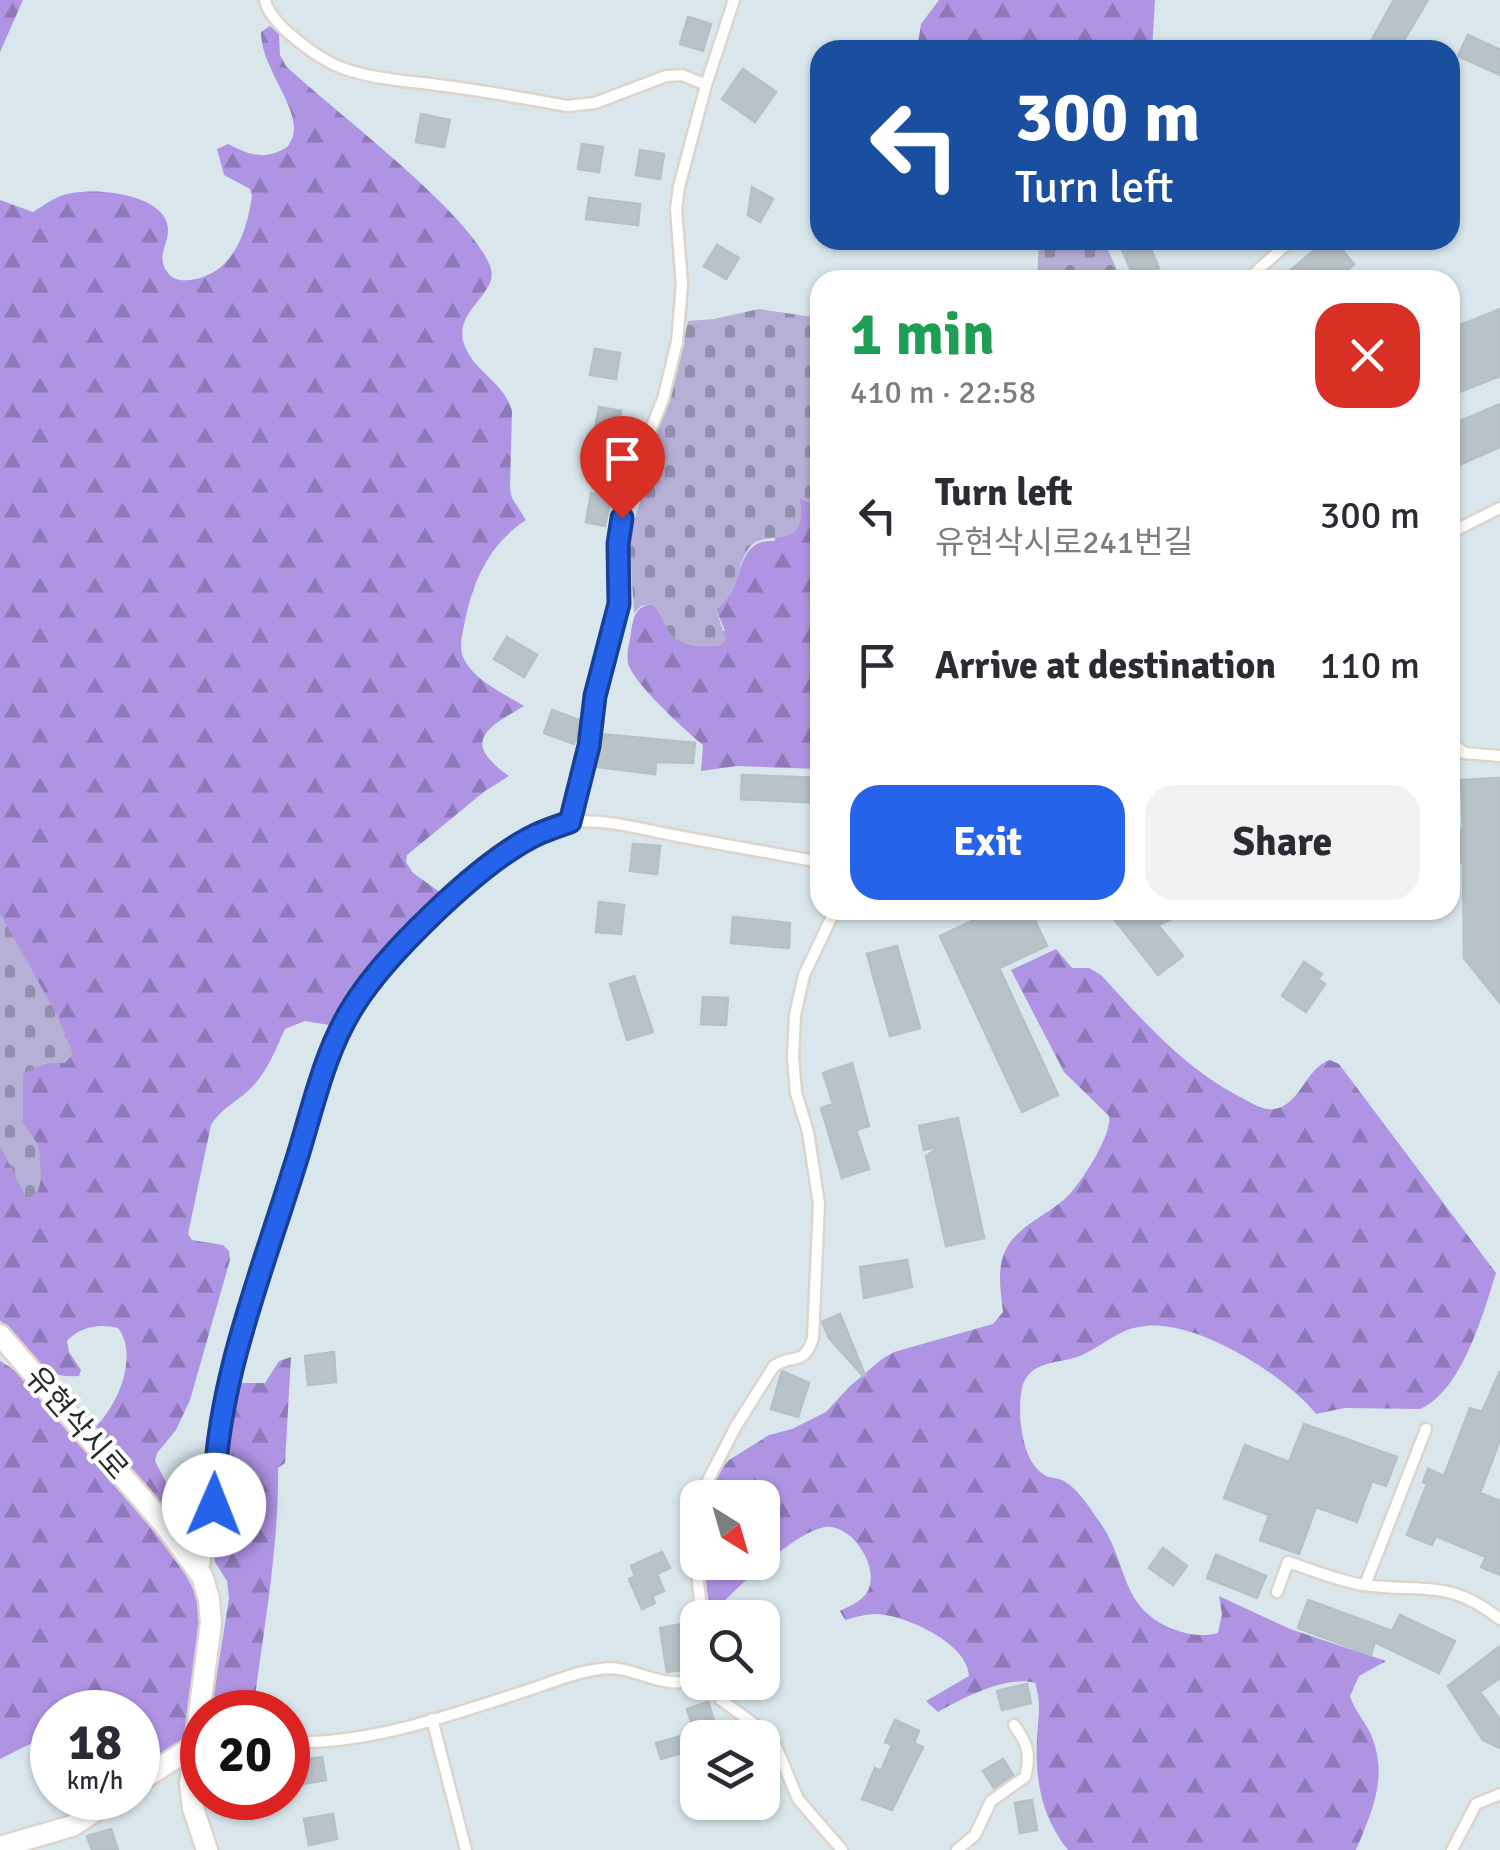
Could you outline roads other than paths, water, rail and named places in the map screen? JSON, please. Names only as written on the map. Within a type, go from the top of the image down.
[{"type":"street","name":"유현삭시로","points":[[0,1336],[164,1524],[202,1576],[211,1624],[204,1690]]},
{"type":"street","points":[[0,1848],[81,1820]]},
{"type":"street","name":"유현삭시로","points":[[198,1820],[207,1850]]},
{"type":"lane","points":[[265,0],[276,20],[326,61],[347,70],[568,106],[594,103],[666,76],[682,75],[706,85]]},
{"type":"lane","points":[[570,822],[589,746],[595,696],[619,604],[618,544],[622,518],[639,458],[663,399],[677,342],[682,285],[678,186],[734,0]]},
{"type":"lane","points":[[1258,270],[1280,250]]},
{"type":"lane","points":[[1460,528],[1500,508]]},
{"type":"lane","points":[[1460,749],[1464,753]]},
{"type":"lane","points":[[1460,754],[1500,756]]},
{"type":"lane","points":[[202,1576],[214,1505],[220,1422],[234,1364],[335,1040],[372,978],[474,880],[525,840],[570,822],[624,826],[810,860]]},
{"type":"lane","points":[[708,1480],[774,1366],[801,1358],[813,1338],[818,1204],[792,1057],[795,1015],[804,975],[830,920]]},
{"type":"lane","points":[[1365,1585],[1426,1429]]},
{"type":"lane","points":[[1277,1592],[1288,1562],[1365,1585],[1415,1586],[1452,1592],[1483,1605],[1500,1619]]},
{"type":"lane","points":[[310,1742],[341,1741],[602,1668],[626,1670],[660,1683],[680,1684]]},
{"type":"lane","points":[[721,1700],[775,1744],[798,1799],[842,1850]]},
{"type":"lane","points":[[432,1718],[466,1850]]},
{"type":"lane","points":[[957,1850],[974,1834],[992,1801],[1025,1777],[1030,1759],[1027,1742],[1014,1725]]},
{"type":"lane","points":[[1452,1850],[1476,1804],[1500,1794]]}]
